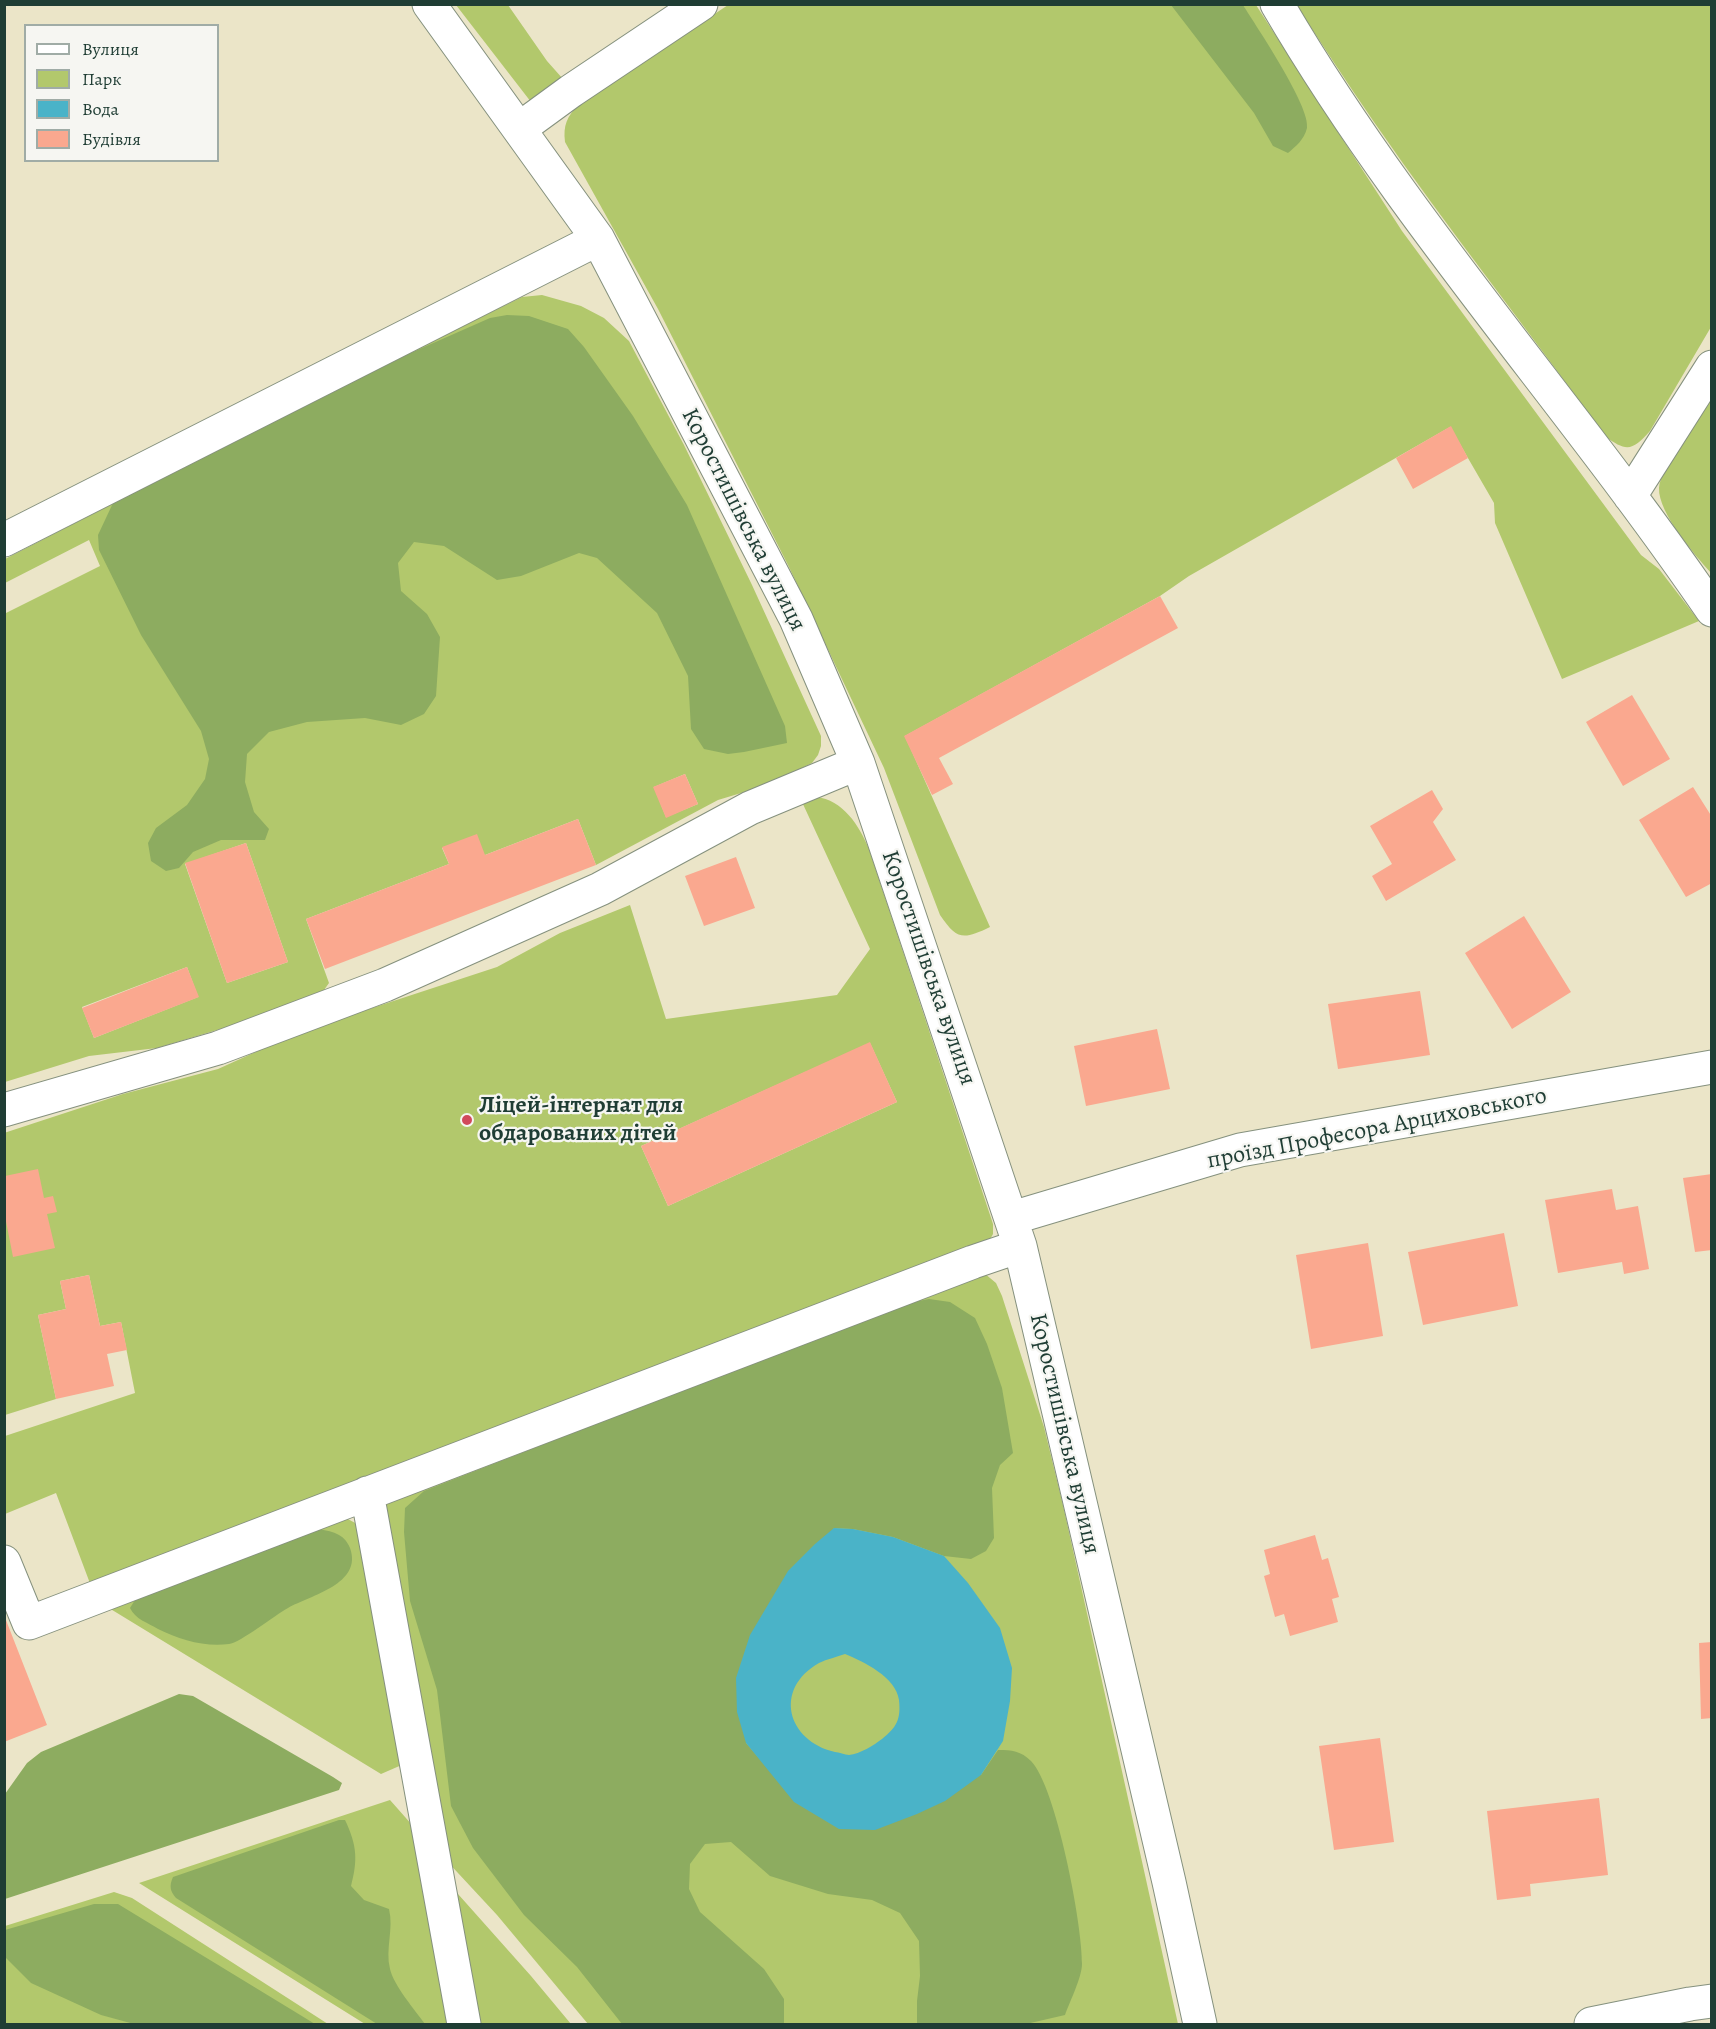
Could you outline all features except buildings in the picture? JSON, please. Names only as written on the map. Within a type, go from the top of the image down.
[{"type":"street","name":"Коростишівська вулиця","points":[[429,4],[598,239],[796,619],[858,763],[1016,1232],[1169,1882],[1200,2025]]},
{"type":"street","points":[[519,129],[701,4]]},
{"type":"street","points":[[1277,4],[1304,51],[1420,220],[1670,549],[1712,610]]},
{"type":"street","points":[[4,540],[598,239]]},
{"type":"street","points":[[1630,496],[1712,368]]},
{"type":"street","points":[[4,1110],[218,1048],[386,986],[600,889],[750,808],[858,763]]},
{"type":"street","name":"проїзд Професора Арциховського","points":[[4,1562],[29,1623],[973,1262],[1016,1232],[1240,1150],[1712,1067]]},
{"type":"street","points":[[367,1493],[464,2025]]},
{"type":"street","points":[[1591,2025],[1712,2001]]},
{"type":"green space","points":[[456,5],[508,5],[547,61],[563,79],[531,102]]},
{"type":"green space","points":[[728,5],[1256,5],[1402,231],[1641,555],[1659,569],[1699,621],[1562,679],[1495,523],[1494,503],[1450,427],[1189,576],[1160,596],[905,736],[990,927],[967,936],[956,933],[940,915],[884,768],[788,565],[658,309],[565,142],[567,122],[578,105]]},
{"type":"green space","points":[[1171,5],[1243,5],[1292,85],[1306,118],[1307,128],[1304,136],[1288,153],[1273,146],[1254,113]]},
{"type":"green space","points":[[1296,5],[1711,5],[1711,327],[1650,431],[1639,442],[1624,447],[1605,436],[1402,162]]},
{"type":"green space","points":[[542,295],[581,306],[604,318],[629,341],[684,445],[752,585],[821,736],[818,755],[812,763],[802,768],[761,787],[718,800],[596,865],[578,819],[485,855],[442,848],[449,864],[306,919],[329,983],[324,990],[237,1024],[157,1048],[89,1056],[5,1082],[4,614],[100,566],[89,540],[5,583],[5,559],[281,417],[522,297]],"holes":[[[685,774],[698,804],[666,817],[654,787]],[[246,843],[288,962],[227,983],[185,864]],[[187,967],[198,997],[94,1038],[82,1007]]]},
{"type":"green space","points":[[507,315],[529,316],[568,329],[584,347],[633,416],[687,505],[785,726],[787,743],[728,754],[704,749],[691,729],[688,676],[657,613],[597,558],[579,553],[521,576],[497,580],[444,546],[414,542],[398,563],[401,591],[427,614],[440,637],[436,696],[424,714],[401,725],[365,718],[307,722],[269,732],[247,754],[245,782],[254,812],[269,829],[265,840],[221,840],[193,852],[179,868],[166,871],[151,861],[148,843],[156,828],[187,805],[205,779],[209,759],[201,731],[141,635],[99,550],[98,535],[113,503],[397,359],[490,318]]},
{"type":"green space","points":[[1711,397],[1711,573],[1687,545],[1671,521],[1660,498],[1659,488],[1666,468]]},
{"type":"green space","points":[[816,797],[826,799],[842,808],[855,823],[869,849],[993,1224],[993,1234],[988,1243],[91,1586],[56,1493],[5,1514],[5,1436],[135,1393],[121,1322],[100,1326],[89,1275],[60,1281],[66,1309],[38,1315],[56,1399],[5,1415],[4,1133],[123,1094],[218,1069],[302,1031],[497,967],[560,933],[630,905],[666,1019],[837,995],[870,949],[802,802]],"holes":[[[870,1043],[897,1102],[668,1206],[641,1146]]]},
{"type":"green space","points":[[984,1273],[996,1283],[1002,1296],[1044,1427],[1178,2024],[588,2024],[497,1915],[445,1859],[383,1503]]},
{"type":"green space","points":[[929,1299],[950,1302],[975,1318],[987,1344],[1002,1388],[1013,1453],[1000,1465],[992,1488],[994,1538],[986,1551],[971,1559],[944,1556],[893,1537],[853,1529],[834,1528],[746,1743],[764,1764],[981,1775],[998,1750],[1008,1750],[1024,1755],[1040,1775],[1050,1798],[1066,1858],[1078,1920],[1082,1964],[1078,1982],[1065,2015],[1026,2024],[917,2024],[920,1976],[919,1941],[900,1913],[872,1900],[828,1894],[770,1876],[731,1842],[705,1844],[690,1864],[689,1889],[700,1912],[764,1969],[784,1999],[784,2024],[622,2024],[577,1967],[524,1915],[473,1848],[451,1806],[437,1690],[410,1601],[404,1532],[405,1508],[424,1491],[903,1304]]},
{"type":"green space","points":[[346,1518],[357,1524],[404,1764],[381,1774],[104,1605]]},
{"type":"green space","points":[[317,1529],[336,1534],[344,1539],[350,1548],[352,1560],[349,1571],[332,1587],[288,1608],[234,1642],[210,1644],[184,1639],[166,1633],[142,1620],[130,1608],[135,1600]]},
{"type":"green space","points":[[179,1694],[193,1696],[333,1777],[342,1783],[339,1790],[5,1899],[5,1794],[27,1763],[41,1752]]},
{"type":"green space","points":[[390,1800],[413,1826],[452,2024],[365,2024],[139,1883]]},
{"type":"green space","points":[[339,1820],[345,1820],[354,1845],[355,1868],[351,1886],[364,1900],[389,1909],[391,1924],[388,1954],[392,1976],[425,2024],[377,2024],[176,1898],[171,1891],[173,1877]]},
{"type":"green space","points":[[114,1892],[132,1898],[328,2024],[5,2024],[5,1926]]},
{"type":"green space","points":[[458,1894],[571,2024],[474,2024],[454,1895]]},
{"type":"green space","points":[[94,1904],[118,1904],[315,2024],[134,2024],[101,2015],[31,1983],[5,1957],[5,1930]]},
{"type":"water","points":[[834,1528],[853,1529],[893,1537],[944,1556],[968,1583],[1000,1628],[1012,1668],[1010,1701],[1003,1741],[981,1775],[945,1801],[875,1830],[839,1829],[794,1802],[746,1743],[737,1712],[736,1678],[750,1635],[788,1571]],"holes":[[[845,1654],[886,1677],[897,1692],[899,1700],[898,1718],[891,1731],[871,1746],[849,1755],[819,1746],[806,1737],[797,1726],[792,1713],[791,1700],[795,1686],[805,1674],[819,1663]]]},
{"type":"place","name":"Ліцей-інтернат для обдарованих дітей","points":[[467,1120]]}]
